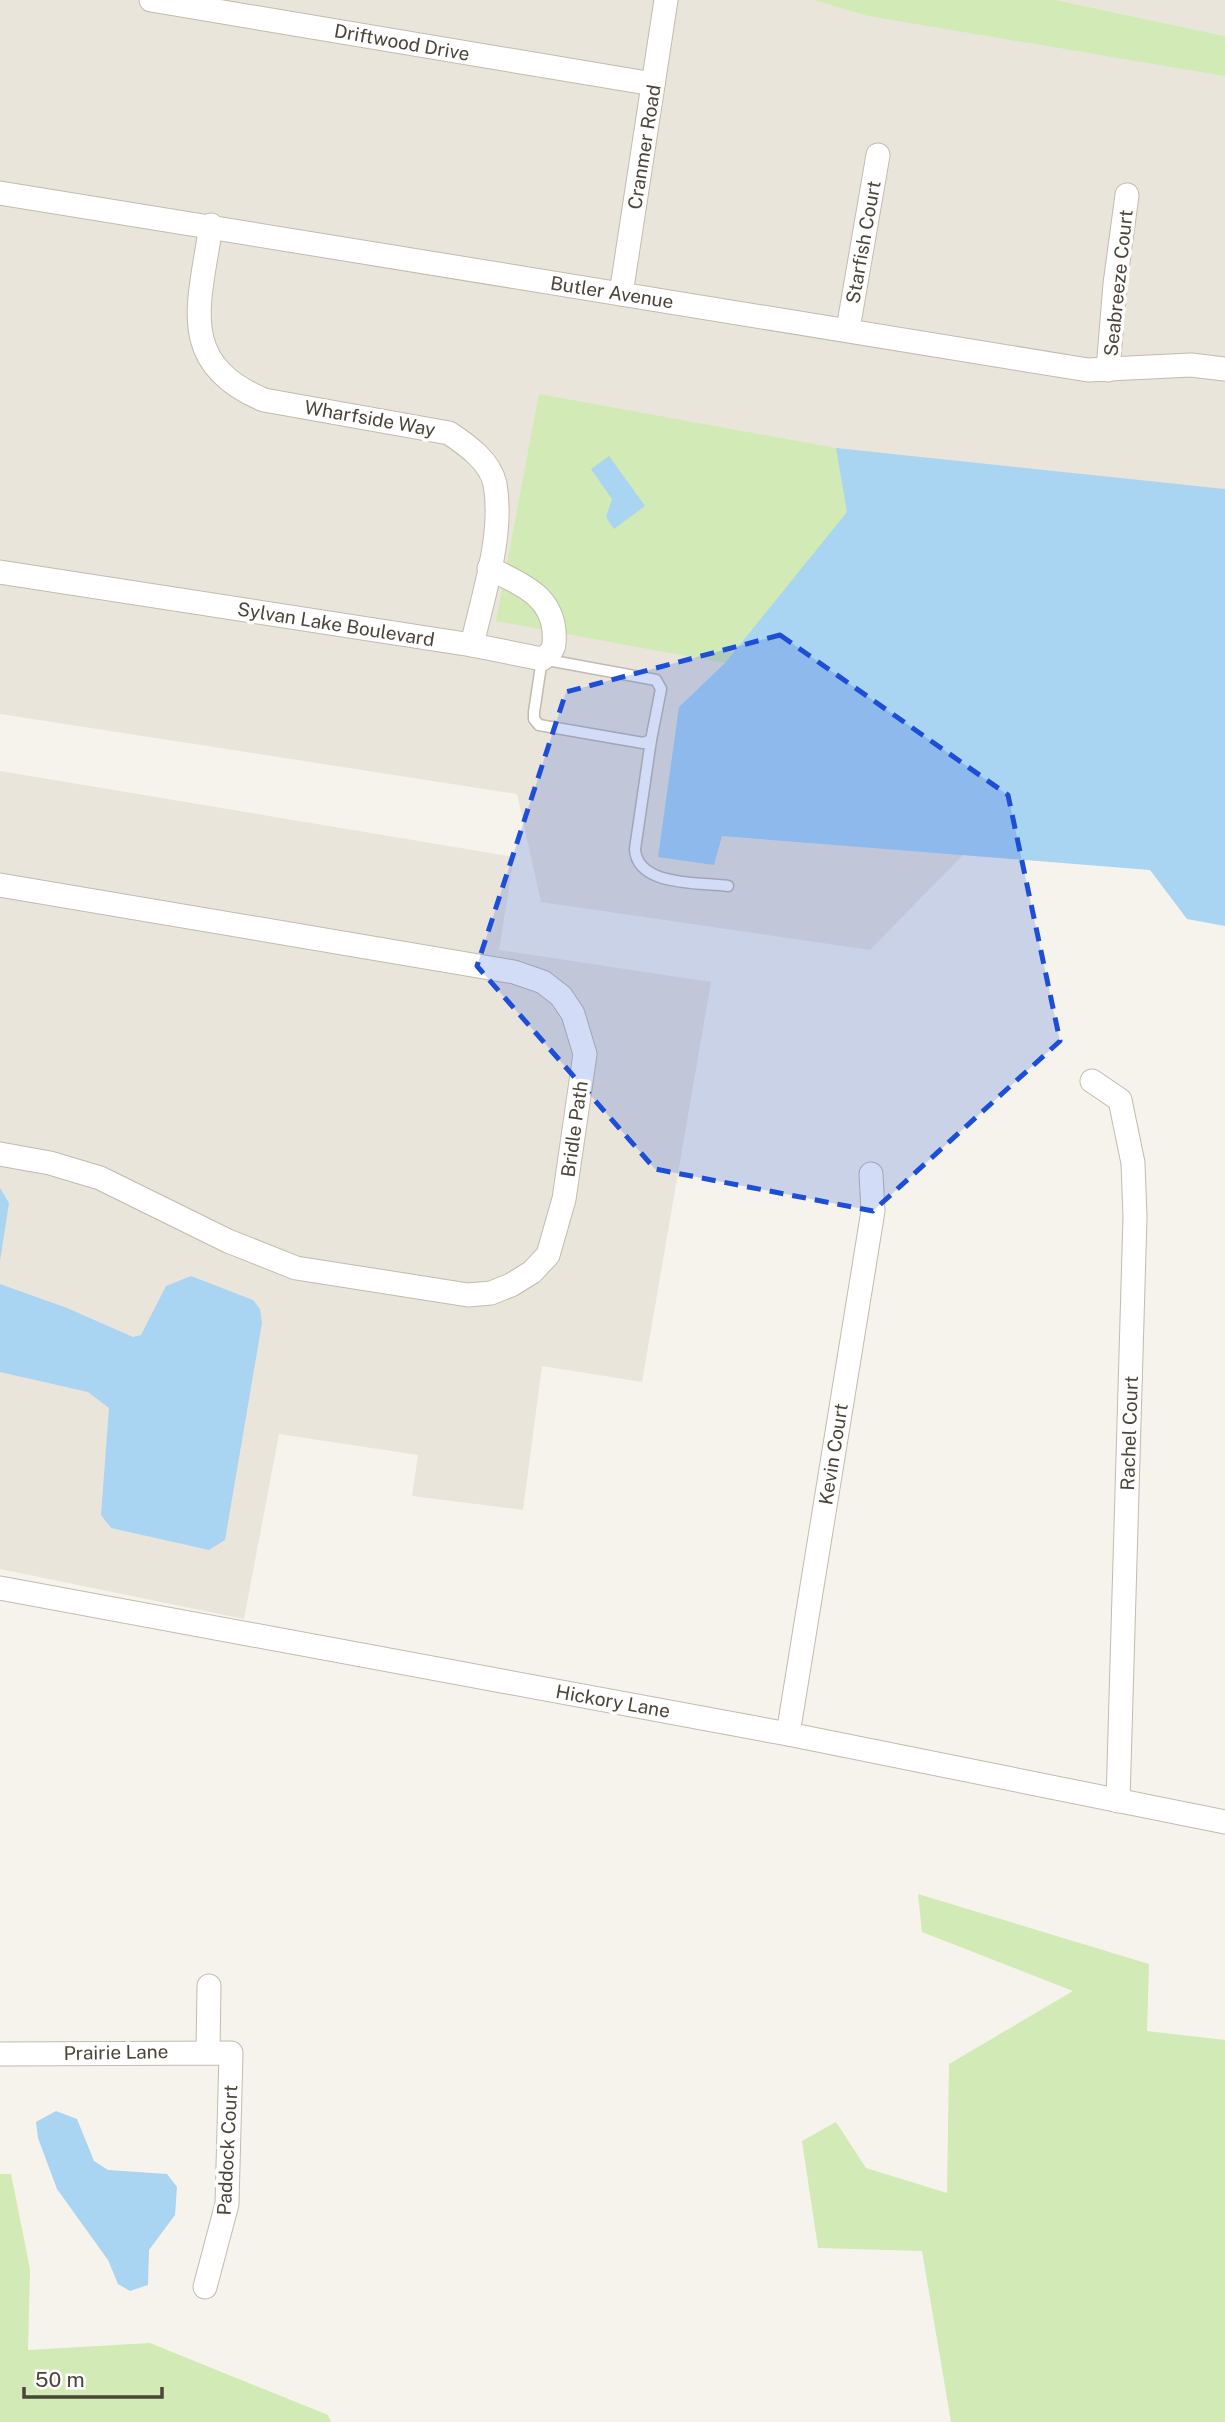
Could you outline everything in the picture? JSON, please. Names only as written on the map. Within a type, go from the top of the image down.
[{"type":"street","name":"Driftwood Drive","points":[[151,0],[653,84]]},
{"type":"street","name":"Cranmer Road","points":[[621,294],[666,0]]},
{"type":"street","name":"Starfish Court","points":[[848,329],[878,155]]},
{"type":"street","name":"Butler Avenue","points":[[0,193],[211,225],[1088,370],[1191,365],[1225,369]]},
{"type":"street","name":"Seabreeze Court","points":[[1108,370],[1115,284],[1127,195]]},
{"type":"street","name":"Wharfside Way","points":[[211,225],[199,314],[206,354],[217,371],[237,389],[264,400],[449,433],[474,449],[495,482],[496,522],[472,645]]},
{"type":"street","points":[[489,568],[534,591],[551,611],[555,645],[542,659]]},
{"type":"street","name":"Sylvan Lake Boulevard","points":[[0,572],[472,645],[542,659]]},
{"type":"street","name":"Bridle Path","points":[[0,885],[514,972],[543,982],[561,996],[573,1014],[585,1054],[565,1199],[548,1255],[532,1272],[491,1293],[468,1295],[296,1268],[228,1241],[100,1178],[50,1163],[0,1154]]},
{"type":"street","name":"Rachel Court","points":[[1092,1081],[1120,1100],[1134,1177],[1118,1801]]},
{"type":"street","name":"Kevin Court","points":[[788,1734],[873,1211],[871,1174]]},
{"type":"street","name":"Hickory Lane","points":[[0,1588],[788,1734],[1225,1822]]},
{"type":"street","points":[[208,2052],[209,1986]]},
{"type":"street","name":"Prairie Lane","points":[[0,2054],[232,2053]]},
{"type":"street","name":"Paddock Court","points":[[205,2287],[227,2204],[232,2053]]},
{"type":"lane","points":[[651,740],[643,743],[539,725],[534,719],[534,712],[542,659],[656,680],[661,689],[635,849],[639,864],[644,870],[662,878],[728,886]]},
{"type":"highlighted area","points":[[780,635],[1008,795],[1060,1041],[873,1211],[655,1169],[477,966],[566,692]]},
{"type":"shaded area","points":[[0,0],[833,0],[1225,73],[1225,587],[870,950],[541,902],[517,794],[0,714]]},
{"type":"shaded area","points":[[1056,0],[1225,0],[1225,36]]},
{"type":"shaded area","points":[[0,771],[514,857],[499,950],[711,982],[642,1382],[542,1366],[523,1510],[412,1496],[418,1455],[279,1434],[244,1619],[0,1569]]},
{"type":"green space","points":[[814,0],[1056,0],[1225,36],[1225,76],[868,16]]},
{"type":"green space","points":[[539,394],[836,448],[848,512],[725,663],[496,621]]},
{"type":"green space","points":[[918,1894],[1149,1964],[1147,2031],[1225,2040],[1225,2422],[951,2422],[922,2251],[818,2248],[802,2141],[836,2122],[866,2168],[947,2193],[949,2064],[1073,1991],[922,1932]]},
{"type":"green space","points":[[0,2174],[11,2174],[30,2269],[28,2350],[150,2343],[328,2415],[331,2422],[0,2422]]},
{"type":"water","points":[[836,448],[1225,489],[1225,926],[1187,919],[1150,870],[722,836],[714,865],[658,857],[679,707],[725,663],[847,512]]},
{"type":"water","points":[[609,456],[645,506],[614,529],[606,517],[612,499],[591,469]]},
{"type":"water","points":[[0,1188],[9,1203],[0,1261]]},
{"type":"water","points":[[191,1276],[253,1300],[260,1309],[262,1323],[225,1540],[209,1550],[111,1528],[101,1515],[109,1408],[88,1392],[0,1372],[0,1284],[67,1308],[133,1337],[141,1335],[166,1286]]},
{"type":"water","points":[[56,2111],[77,2119],[94,2161],[108,2170],[167,2174],[177,2187],[175,2215],[149,2250],[148,2285],[130,2291],[118,2284],[108,2260],[57,2189],[38,2138],[36,2122]]}]
